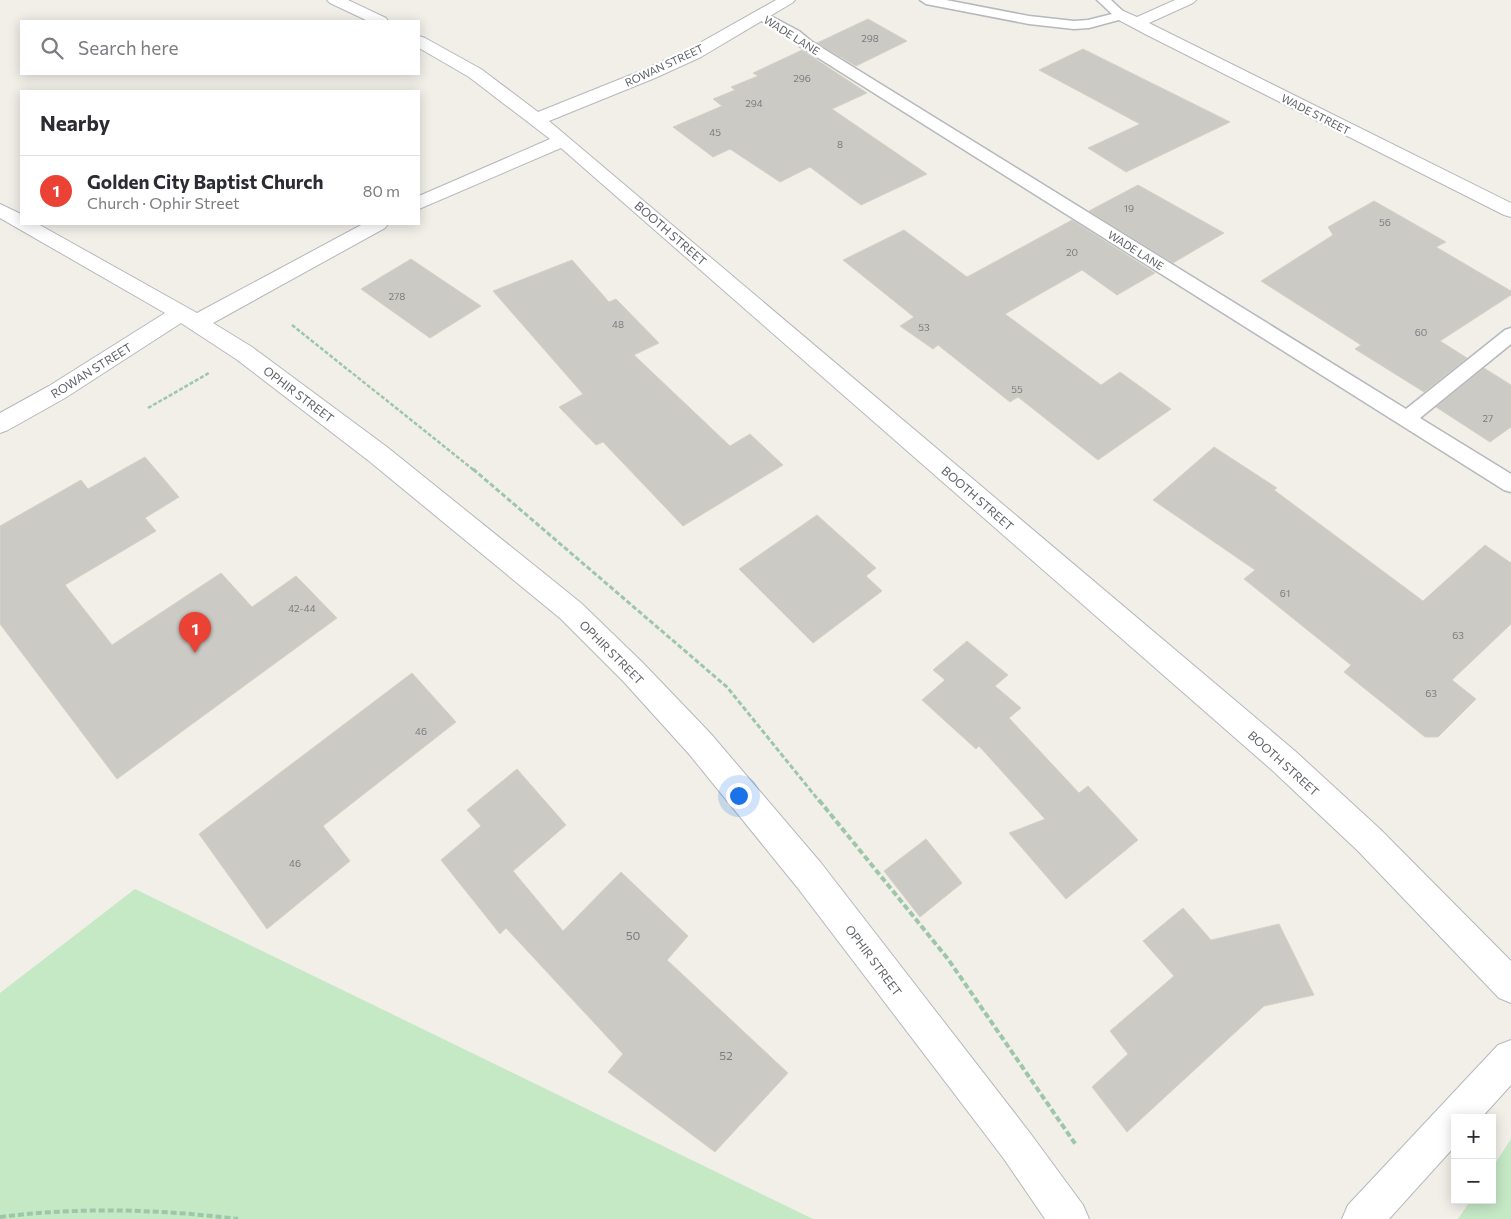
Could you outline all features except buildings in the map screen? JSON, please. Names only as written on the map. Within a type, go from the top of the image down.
[{"type":"street","points":[[335,0],[378,20]]},
{"type":"street","name":"ROWAN STREET","points":[[537,118],[649,74],[695,52],[786,0]]},
{"type":"street","points":[[1128,19],[1188,0]]},
{"type":"street","name":"WADE STREET","points":[[1128,19],[1511,211]]},
{"type":"street","name":"BOOTH STREET","points":[[420,42],[475,73],[537,118],[1284,761],[1369,840],[1511,986]]},
{"type":"street","points":[[420,203],[563,140]]},
{"type":"street","name":"OPHIR STREET","points":[[0,210],[20,221]]},
{"type":"street","name":"OPHIR STREET","points":[[26,225],[188,318],[244,353],[386,460],[571,611],[633,672],[700,744],[809,875],[1017,1146],[1069,1219]]},
{"type":"street","name":"ROWAN STREET","points":[[0,424],[188,318],[376,225]]},
{"type":"street","points":[[1459,1114],[1511,1058]]},
{"type":"street","points":[[1362,1219],[1451,1122]]},
{"type":"lane","points":[[926,0],[1029,20],[1074,25],[1128,19]]},
{"type":"lane","name":"WADE STREET","points":[[1103,0],[1128,19]]},
{"type":"lane","name":"WADE LANE","points":[[760,15],[794,34],[814,49],[1511,484]]},
{"type":"lane","points":[[1406,419],[1511,334]]},
{"type":"path","points":[[148,408],[209,372]]},
{"type":"path","points":[[0,1217],[28,1212],[98,1208],[166,1210],[238,1219]]},
{"type":"green space","points":[[135,889],[813,1219],[0,1219],[0,993]]},
{"type":"green space","points":[[1511,1139],[1511,1219],[1458,1219],[1468,1204],[1496,1204],[1496,1162]]},
{"type":"place","name":"Golden City Baptist Church","points":[[195,653]]}]
